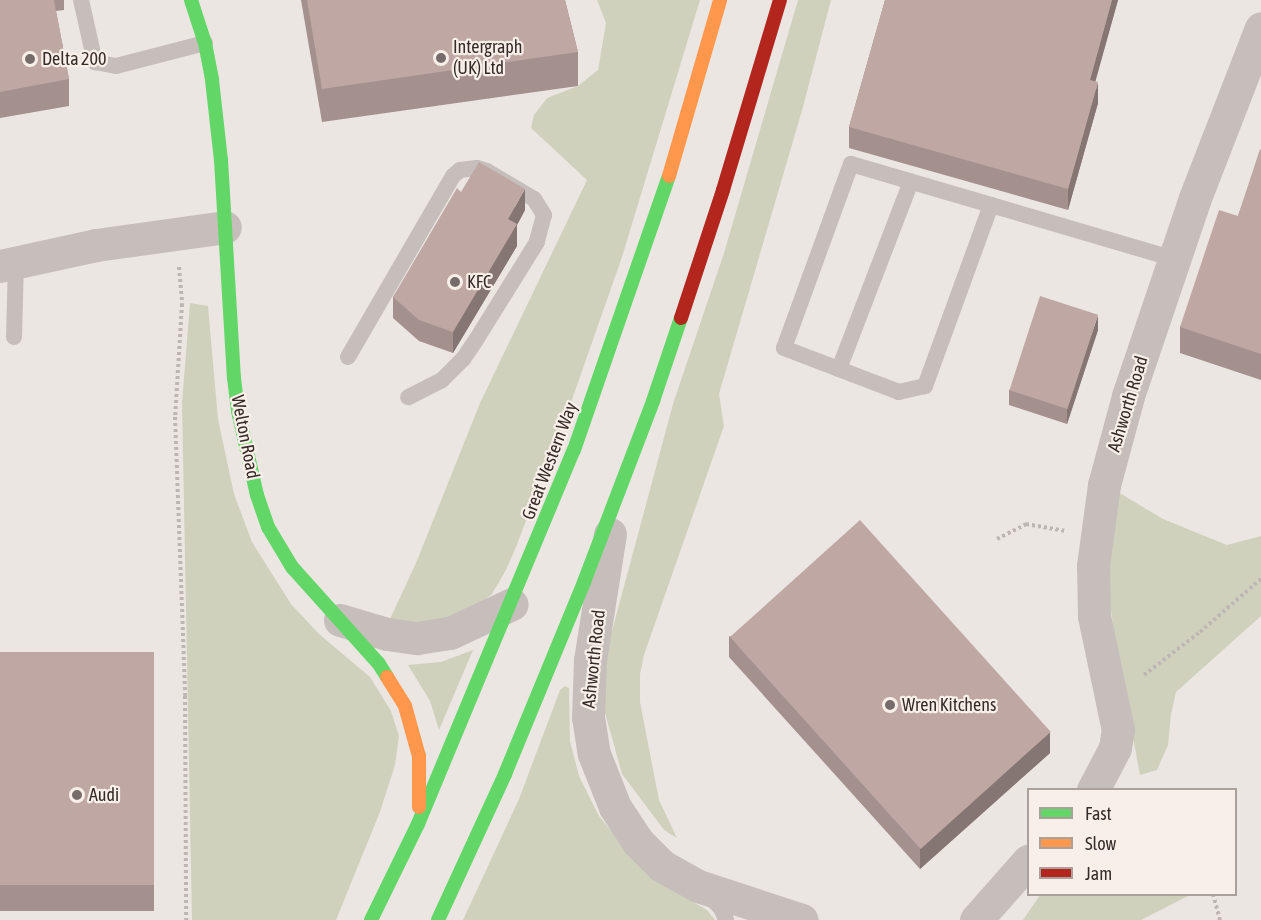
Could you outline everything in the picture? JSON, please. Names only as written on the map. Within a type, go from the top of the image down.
[{"type":"main road","name":"Welton Road","points":[[191,0],[205,43],[221,160],[237,400],[257,495],[268,527],[292,567],[379,664],[405,706],[419,756],[421,785],[418,824]]},
{"type":"main road","name":"Great Western Way","points":[[371,920],[418,824],[512,604],[574,450],[641,265],[686,124],[720,0]]},
{"type":"main road","points":[[438,920],[505,774],[617,497],[653,401],[753,96],[780,0]]},
{"type":"street","name":"Ashworth Road","points":[[1093,788],[1115,748],[1118,730],[1094,616],[1096,537],[1104,485],[1128,396],[1175,259],[1221,126],[1261,28]]},
{"type":"street","points":[[8,264],[174,232],[225,227]]},
{"type":"street","name":"Ashworth Road","points":[[617,497],[590,660],[588,701],[590,735],[607,789],[638,842],[662,866],[698,886],[802,920]]},
{"type":"street","points":[[340,620],[387,634],[417,638],[450,633],[512,604]]},
{"type":"street","points":[[976,920],[1027,863]]},
{"type":"lane","points":[[81,0],[95,62],[116,66],[205,43]]},
{"type":"lane","points":[[991,205],[926,386],[898,392],[784,348],[851,164],[911,181],[1175,259]]},
{"type":"lane","points":[[348,357],[453,176],[460,170],[477,168],[487,171],[534,199],[544,215],[537,242],[476,340],[463,359],[442,380],[408,397]]},
{"type":"lane","points":[[839,369],[911,181]]},
{"type":"lane","points":[[8,264],[14,337]]},
{"type":"lane","points":[[698,886],[721,908],[726,920]]},
{"type":"path","points":[[174,232],[182,285],[175,417],[185,696],[186,920]]},
{"type":"path","points":[[997,539],[1026,524],[1096,537]]},
{"type":"path","points":[[1112,699],[1200,632],[1261,579]]},
{"type":"path","points":[[1214,896],[1220,920]]},
{"type":"green space","points":[[597,0],[700,0],[622,257],[568,411],[516,547],[492,594],[473,609],[426,625],[389,621],[416,563],[480,403],[587,180],[531,128],[534,115],[547,98],[578,86],[598,70],[606,23]]},
{"type":"green space","points":[[798,0],[831,0],[803,107],[719,394],[724,426],[644,655],[640,674],[640,702],[659,800],[677,838],[664,830],[622,774],[602,702],[609,642],[673,404],[724,253]]},
{"type":"green space","points":[[190,303],[208,306],[218,419],[234,494],[252,542],[291,604],[319,634],[370,677],[391,711],[399,736],[395,765],[380,812],[336,920],[192,920],[182,403]]},
{"type":"green space","points":[[1118,492],[1163,519],[1227,545],[1261,536],[1261,616],[1176,692],[1168,745],[1157,770],[1140,775],[1115,640],[1105,567]]},
{"type":"green space","points":[[473,650],[439,730],[430,701],[408,665],[441,662]]},
{"type":"green space","points":[[565,686],[569,688],[570,741],[579,776],[599,816],[641,867],[665,886],[707,910],[715,920],[463,920],[519,799],[560,690]]},
{"type":"green space","points":[[1039,896],[1188,896],[1141,920],[1023,920]]},
{"type":"building","name":"Delta 200","points":[[0,0],[54,0],[69,79],[0,92]]},
{"type":"building","name":"Intergraph (UK) Ltd","points":[[307,0],[565,0],[578,52],[322,89]]},
{"type":"building","points":[[885,0],[1112,0],[1090,80],[1098,82],[1068,189],[849,127]]},
{"type":"building","points":[[1260,149],[1261,354],[1180,327],[1219,210],[1238,216]]},
{"type":"building","name":"KFC","points":[[479,162],[525,189],[508,219],[517,224],[453,332],[419,320],[393,297],[457,188],[461,192]]},
{"type":"building","points":[[1040,296],[1098,315],[1067,409],[1009,390]]},
{"type":"building","name":"Wren Kitchens","points":[[860,520],[1051,732],[921,849],[730,637]]},
{"type":"building","name":"Audi","points":[[0,652],[154,652],[154,885],[0,885]]},
{"type":"traffic: fast","points":[[191,0],[205,43],[212,80],[221,160],[234,378],[238,411],[257,495],[268,527],[292,567],[379,664],[387,677]]},
{"type":"traffic: fast","points":[[371,920],[418,824],[574,450],[669,176]]},
{"type":"traffic: fast","points":[[438,920],[505,774],[584,582],[653,401],[681,318]]},
{"type":"traffic: slow","points":[[669,176],[720,0]]},
{"type":"traffic: slow","points":[[387,677],[405,706],[419,756],[419,807]]},
{"type":"traffic: jam","points":[[681,318],[723,190],[780,0]]},
{"type":"place","name":"Intergraph (UK) Ltd","points":[[441,58]]},
{"type":"place","name":"Delta 200","points":[[30,59]]},
{"type":"place","name":"KFC","points":[[455,282]]},
{"type":"place","name":"Wren Kitchens","points":[[890,705]]},
{"type":"place","name":"Audi","points":[[77,795]]}]
